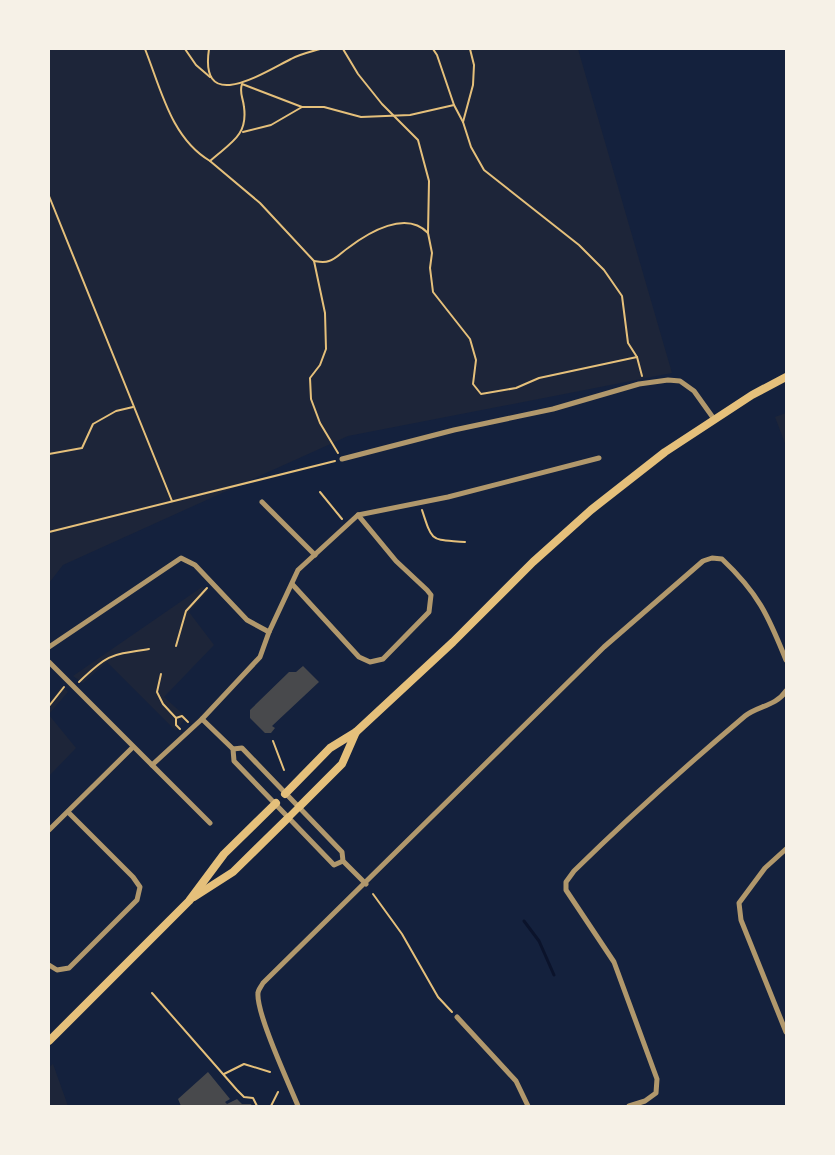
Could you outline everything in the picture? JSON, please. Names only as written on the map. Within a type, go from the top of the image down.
[{"type":"main road","points":[[49,1042],[189,901],[224,854],[330,748],[356,732],[453,642],[533,562],[590,510],[664,452],[714,419],[786,377]]},
{"type":"main road","points":[[189,901],[232,872],[342,764],[356,732]]},
{"type":"street","points":[[342,459],[454,430],[553,410],[644,383],[680,381],[694,391],[714,419]]},
{"type":"street","points":[[152,765],[202,719],[260,657],[269,632],[298,570],[358,516],[420,503],[599,458]]},
{"type":"street","points":[[262,502],[315,555]]},
{"type":"street","points":[[292,584],[359,656],[370,662],[383,659],[429,612],[430,596],[427,590],[396,562],[358,516]]},
{"type":"street","points":[[49,647],[181,558],[195,565],[247,620],[269,632]]},
{"type":"street","points":[[298,1106],[264,1023],[258,991],[604,647],[703,561],[712,558],[722,559],[752,590],[765,610],[786,660]]},
{"type":"street","points":[[49,662],[210,823]]},
{"type":"street","points":[[629,1106],[645,1101],[656,1093],[657,1079],[614,962],[566,890],[566,882],[581,864],[671,779],[750,712],[782,697],[786,691]]},
{"type":"street","points":[[202,719],[233,749],[234,761],[334,865],[343,861]]},
{"type":"street","points":[[49,830],[133,747]]},
{"type":"street","points":[[233,749],[242,748],[342,852],[343,861],[366,884]]},
{"type":"street","points":[[49,965],[57,970],[69,968],[137,900],[140,887],[133,877],[68,812]]},
{"type":"street","points":[[786,850],[765,868],[739,903],[741,920],[786,1032]]},
{"type":"street","points":[[457,1017],[516,1081],[528,1106]]},
{"type":"path","points":[[49,532],[342,459],[320,423],[311,399],[310,378],[320,365],[326,349],[325,313],[314,261],[260,203],[210,161],[195,152],[178,132],[145,49]]},
{"type":"path","points":[[185,49],[196,65],[218,83],[242,84],[302,107],[324,107],[361,117],[417,114],[454,105]]},
{"type":"path","points":[[209,49],[206,64],[211,78]]},
{"type":"path","points":[[243,132],[245,121],[244,105],[240,92],[242,84],[293,58],[320,49]]},
{"type":"path","points":[[343,49],[365,84],[393,116],[418,140],[429,181],[428,233],[432,253],[430,268],[433,292],[470,339],[476,360],[473,384],[481,394],[516,388],[539,378],[637,358]]},
{"type":"path","points":[[433,49],[437,55],[454,105],[463,122],[471,147],[484,170],[579,245],[604,270],[622,296],[628,343],[637,358],[644,383]]},
{"type":"path","points":[[463,122],[473,85],[474,65],[470,49]]},
{"type":"path","points":[[210,161],[243,132],[271,125],[302,107]]},
{"type":"path","points":[[49,196],[172,502]]},
{"type":"path","points":[[314,261],[323,263],[331,261],[363,238],[391,225],[414,223],[428,233]]},
{"type":"path","points":[[49,454],[82,448],[93,424],[116,411],[133,407]]},
{"type":"path","points":[[320,492],[347,526]]},
{"type":"path","points":[[420,503],[431,536],[435,540],[465,542]]},
{"type":"path","points":[[176,646],[186,610],[211,582]]},
{"type":"path","points":[[74,687],[100,662],[112,655],[149,649]]},
{"type":"path","points":[[161,674],[156,692],[163,704],[176,718],[176,725],[185,735]]},
{"type":"path","points":[[49,706],[69,682]]},
{"type":"path","points":[[176,718],[182,716],[193,727]]},
{"type":"path","points":[[273,741],[284,770]]},
{"type":"path","points":[[373,894],[402,934],[438,997],[457,1017]]},
{"type":"path","points":[[152,993],[244,1097],[253,1098],[258,1106]]},
{"type":"path","points":[[223,1074],[244,1064],[270,1072]]},
{"type":"path","points":[[271,1106],[278,1092]]},
{"type":"shaded area","points":[[49,49],[578,49],[672,373],[348,436],[63,565],[49,583]]},
{"type":"shaded area","points":[[786,413],[786,446],[775,417]]},
{"type":"shaded area","points":[[202,587],[208,591],[189,612],[214,645],[164,697],[186,717],[176,731],[107,662],[83,683],[73,676]]},
{"type":"shaded area","points":[[62,686],[68,692],[49,714],[49,703]]},
{"type":"shaded area","points":[[49,715],[76,748],[49,776]]},
{"type":"shaded area","points":[[53,1064],[68,1106],[49,1106],[49,1067]]},
{"type":"building","points":[[303,666],[319,682],[272,726],[275,728],[271,733],[265,733],[250,718],[250,710],[289,672],[296,672]]},
{"type":"building","points":[[208,1072],[230,1099],[225,1102],[227,1104],[237,1099],[242,1104],[251,1104],[252,1106],[181,1106],[178,1099]]},
{"type":"waterway","points":[[524,921],[539,941],[554,975]]}]
